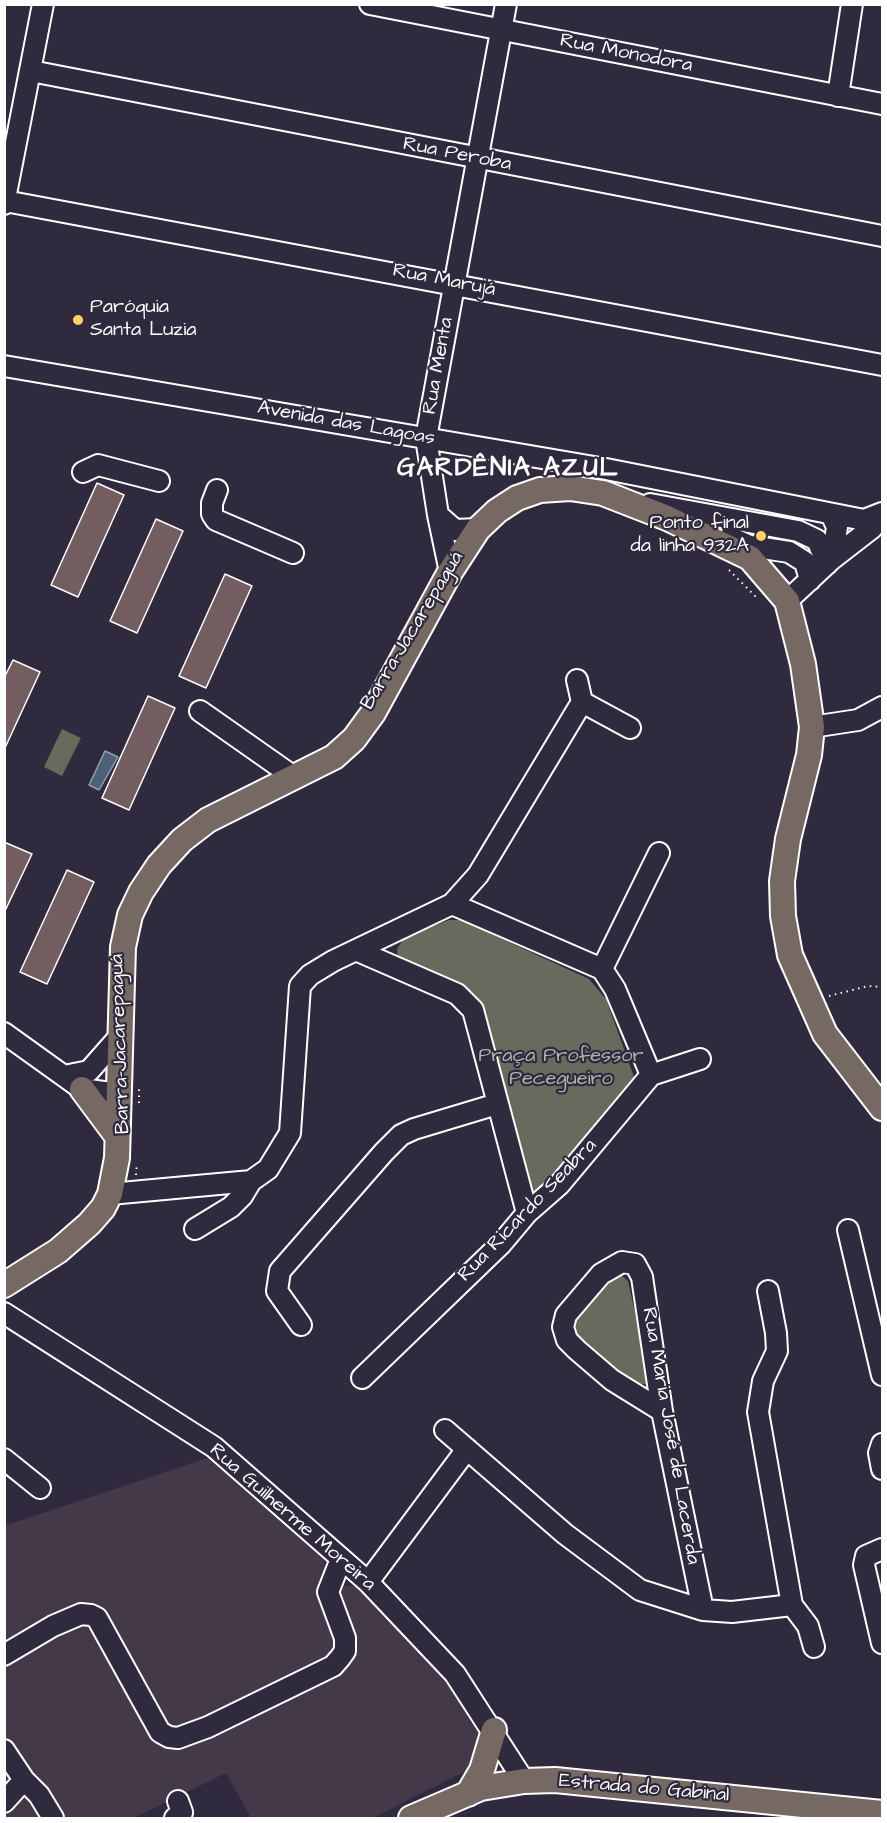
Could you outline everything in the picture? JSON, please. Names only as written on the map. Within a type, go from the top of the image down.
[{"type":"main road","points":[[4,1285],[58,1251],[120,1193],[117,1136],[123,947],[130,915],[147,882],[182,840],[208,820],[334,757],[354,739],[373,713],[450,572],[478,529],[511,502],[540,490],[570,488],[628,501],[750,558],[787,601],[803,664],[812,727],[809,755],[788,839],[782,881],[783,916],[790,955],[825,1034],[882,1107]]},
{"type":"main road","points":[[73,1082],[117,1136]]},
{"type":"main road","points":[[468,1794],[482,1770],[494,1730]]},
{"type":"main road","name":"Estrada do Gabinal","points":[[411,1818],[481,1788],[524,1781],[555,1780],[882,1813]]},
{"type":"street","points":[[5,202],[32,71],[43,4]]},
{"type":"street","name":"Rua Monodora","points":[[370,4],[882,104]]},
{"type":"street","name":"Rua Menta","points":[[450,572],[426,438],[506,4]]},
{"type":"street","points":[[838,96],[852,4]]},
{"type":"street","name":"Rua Peroba","points":[[32,71],[882,236]]},
{"type":"street","name":"Rua Marujá","points":[[5,202],[882,364]]},
{"type":"street","name":"Avenida das Lagoas","points":[[4,366],[632,474],[877,522]]},
{"type":"street","points":[[82,472],[98,465],[159,481]]},
{"type":"street","points":[[632,474],[728,536],[750,546],[789,552],[805,562],[810,580]]},
{"type":"street","points":[[217,490],[212,503],[212,514],[216,520],[293,553]]},
{"type":"street","points":[[628,501],[805,534],[821,545],[830,562]]},
{"type":"street","points":[[830,562],[837,526],[831,514]]},
{"type":"street","points":[[438,515],[456,530],[478,529]]},
{"type":"street","points":[[787,601],[877,522]]},
{"type":"street","points":[[195,1229],[231,1207],[242,1196],[251,1181],[268,1169],[290,1133],[300,986],[310,975],[452,904],[478,875],[582,702],[577,681]]},
{"type":"street","points":[[582,702],[630,728]]},
{"type":"street","points":[[812,727],[858,720],[882,708]]},
{"type":"street","points":[[200,711],[294,777]]},
{"type":"street","points":[[602,969],[658,853]]},
{"type":"street","points":[[452,904],[602,969],[615,989],[651,1075],[700,1059]]},
{"type":"street","points":[[358,951],[456,994],[473,1010],[527,1213]]},
{"type":"street","points":[[4,1033],[73,1082],[118,1094]]},
{"type":"street","points":[[73,1082],[98,1063],[119,1037]]},
{"type":"street","name":"Rua Ricardo Seabra","points":[[362,1378],[501,1244],[527,1213],[559,1185],[651,1075]]},
{"type":"street","points":[[301,1325],[277,1291],[280,1271],[384,1152],[401,1135],[414,1129],[497,1104]]},
{"type":"street","points":[[120,1193],[251,1181]]},
{"type":"street","points":[[848,1230],[880,1349],[882,1375]]},
{"type":"street","name":"Rua Maria José de Lacerda","points":[[662,1411],[612,1380],[567,1340],[563,1327],[566,1315],[602,1274],[622,1262],[635,1264],[642,1277],[662,1411],[703,1610]]},
{"type":"street","points":[[768,1291],[777,1351],[763,1381],[758,1412],[792,1605],[808,1626],[814,1647]]},
{"type":"street","name":"Rua Guilherme Moreira","points":[[4,1312],[214,1447],[368,1582],[455,1674],[494,1730],[524,1781]]},
{"type":"street","points":[[445,1430],[565,1534],[640,1590],[703,1610],[732,1612],[792,1605]]},
{"type":"street","points":[[882,1444],[879,1453],[882,1469]]},
{"type":"street","points":[[368,1582],[467,1449]]},
{"type":"street","points":[[4,1460],[40,1488]]},
{"type":"street","points":[[882,1549],[866,1556],[864,1565],[882,1643]]},
{"type":"street","points":[[7,1647],[81,1614],[92,1615],[97,1618],[160,1732],[169,1737],[178,1738],[208,1727],[333,1666],[345,1651],[345,1638],[328,1592],[341,1559]]},
{"type":"street","points":[[4,1750],[24,1780],[39,1795],[52,1818]]},
{"type":"street","points":[[4,1802],[24,1780]]},
{"type":"path","points":[[722,564],[761,602]]},
{"type":"path","points":[[809,1002],[868,986],[882,987]]},
{"type":"path","name":"Barra-Jacarepaguá","points":[[139,1079],[139,1114]]},
{"type":"path","name":"Barra-Jacarepaguá","points":[[120,1193],[136,1180],[137,1158]]},
{"type":"shaded area","points":[[210,1457],[324,1555],[325,1576],[340,1586],[359,1586],[438,1666],[481,1738],[470,1769],[373,1818],[251,1818],[226,1773],[134,1818],[5,1818],[4,1526]]},
{"type":"green space","points":[[62,729],[81,738],[62,776],[44,767]]},
{"type":"green space","name":"Praça Professor Pecegueiro","points":[[449,920],[461,920],[589,979],[606,999],[634,1077],[633,1087],[540,1195],[531,1193],[475,1005],[398,960],[397,949],[404,938]]},
{"type":"green space","points":[[621,1275],[628,1281],[649,1375],[647,1384],[636,1384],[575,1339],[571,1331],[573,1323],[612,1277]]},
{"type":"water","points":[[105,751],[118,757],[99,790],[89,785]]},
{"type":"building","points":[[97,483],[124,495],[78,597],[51,585]]},
{"type":"building","points":[[156,519],[183,531],[137,633],[110,621]]},
{"type":"building","points":[[225,574],[252,586],[206,688],[179,676]]},
{"type":"building","points":[[13,660],[40,672],[4,750],[4,678]]},
{"type":"building","points":[[148,696],[175,708],[129,810],[102,798]]},
{"type":"building","points":[[4,842],[32,854],[4,913]]},
{"type":"building","points":[[67,870],[94,882],[47,984],[20,972]]},
{"type":"place","name":"Paróquia Santa Luzia","points":[[78,320]]},
{"type":"place","name":"Ponto final da linha 932A","points":[[761,536]]},
{"type":"district","name":"GARDÊNIA AZUL","points":[[508,470]]}]
